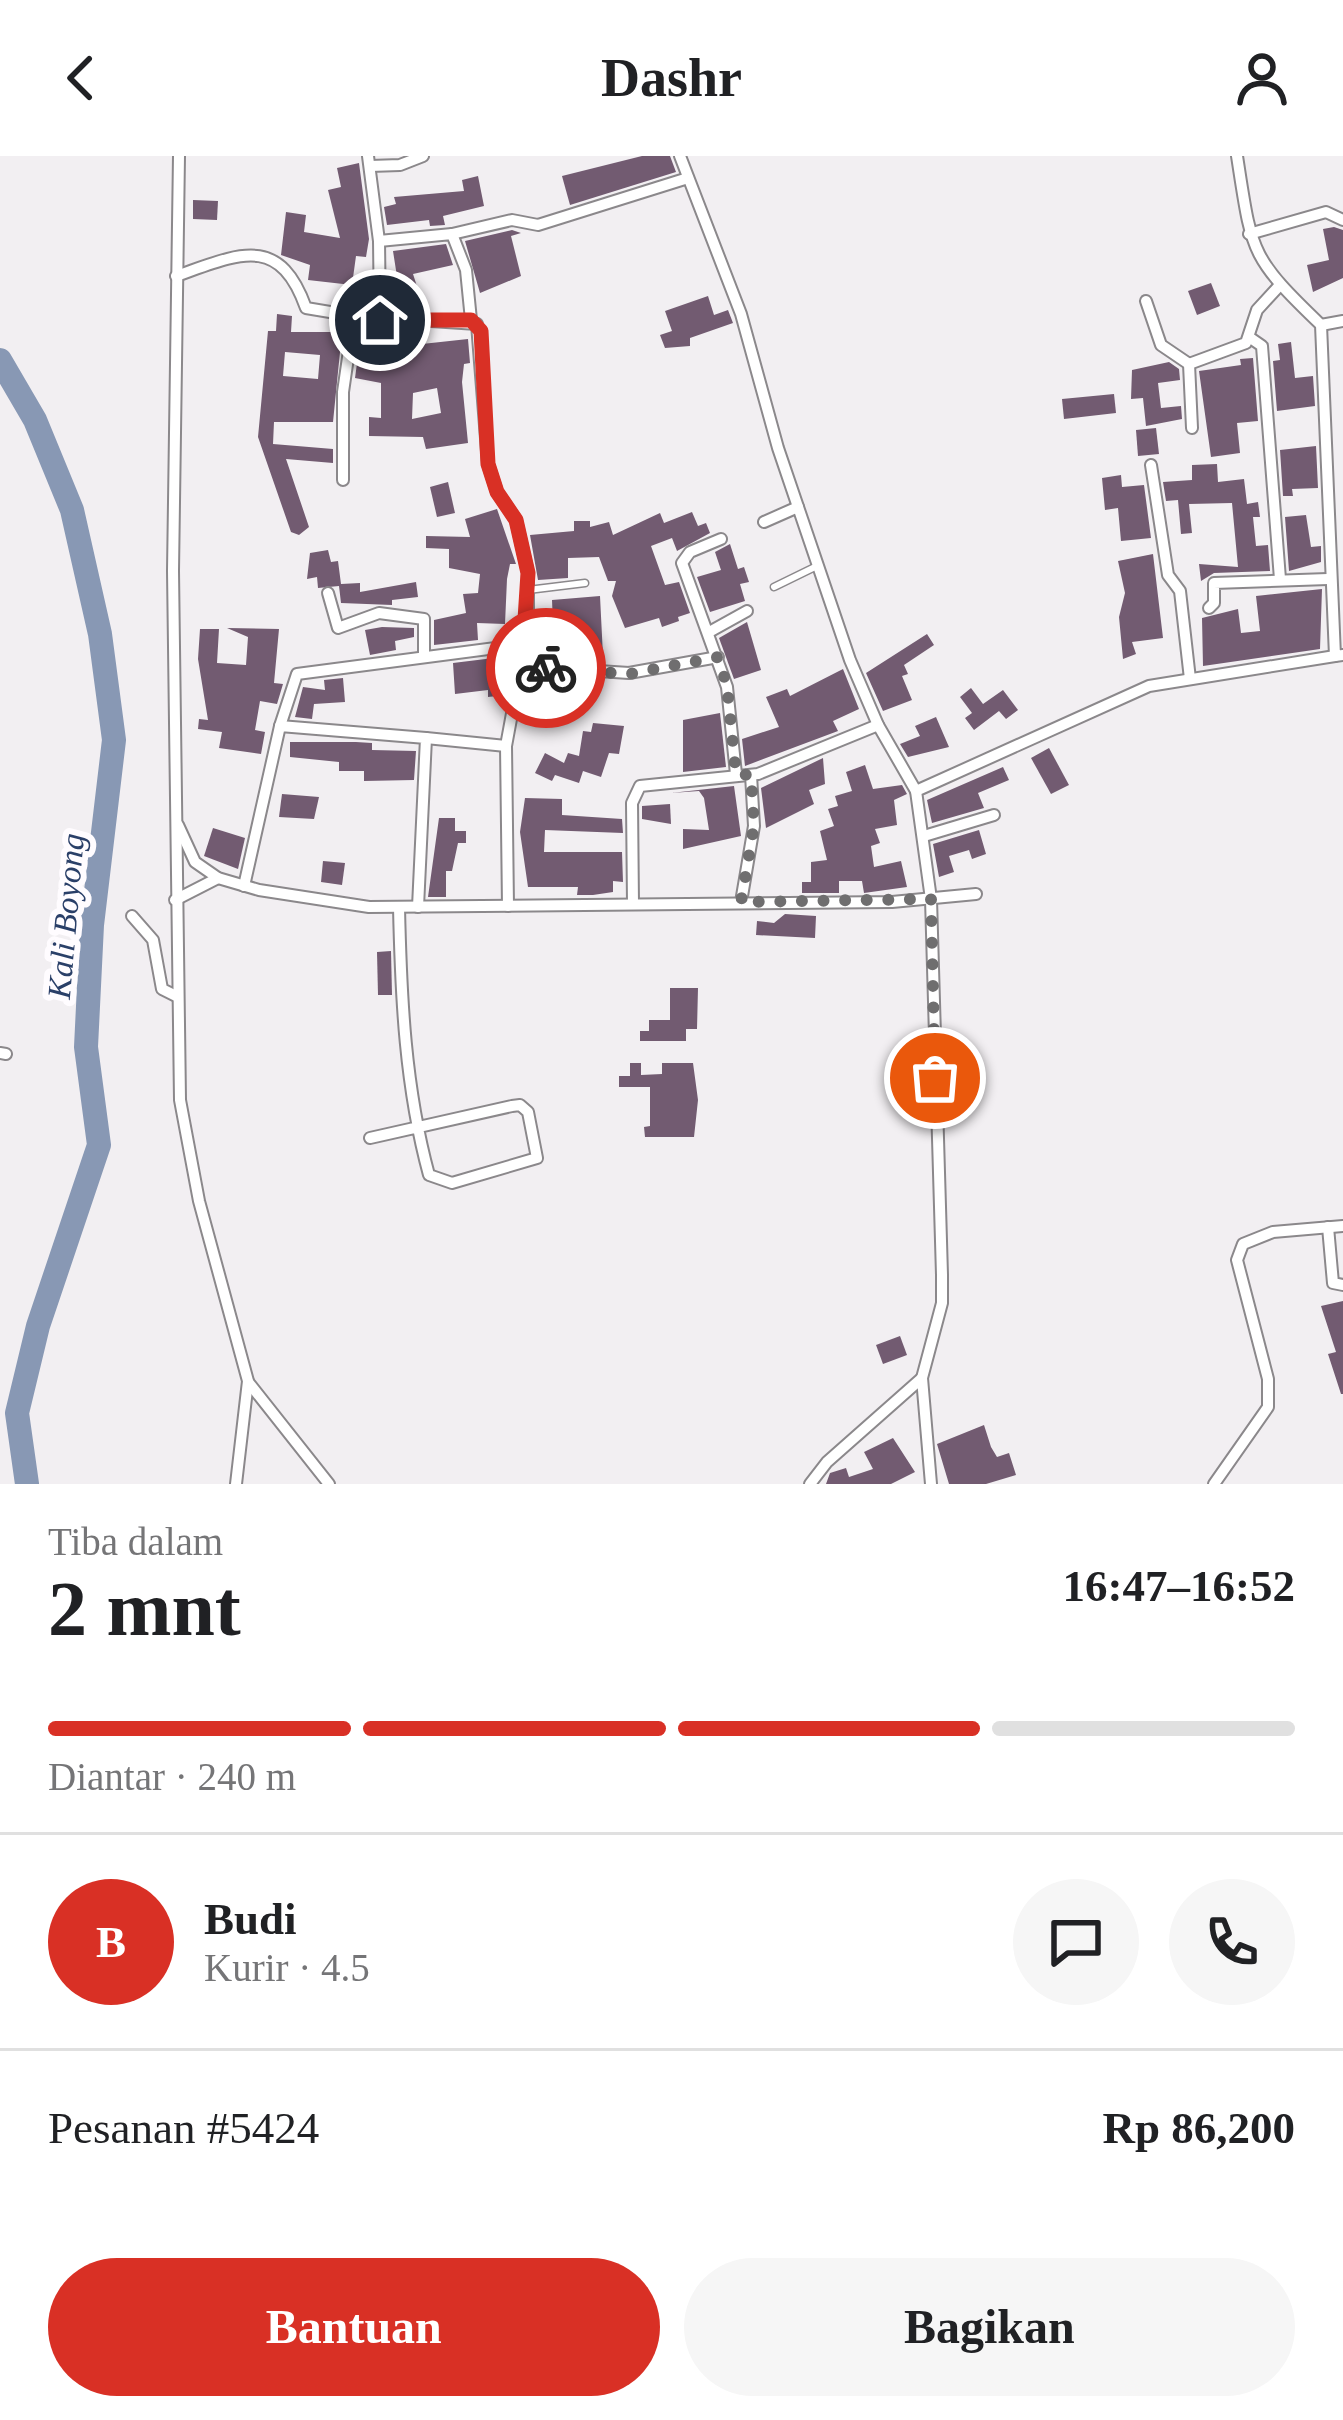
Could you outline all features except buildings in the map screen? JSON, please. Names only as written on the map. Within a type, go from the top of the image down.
[{"type":"street","points":[[179,156],[174,817],[180,1100],[199,1201],[248,1381],[236,1484]]},
{"type":"street","points":[[380,320],[379,241],[369,161],[400,165],[423,156]]},
{"type":"street","points":[[680,156],[741,314],[817,566],[878,725],[916,790],[931,899],[943,1275],[942,1303],[922,1378],[931,1484]]},
{"type":"street","points":[[916,790],[1150,686],[1339,656],[1328,579],[1321,325],[1280,285],[1254,250],[1237,156]]},
{"type":"street","points":[[379,241],[452,234],[512,220],[538,225],[688,178]]},
{"type":"street","points":[[1249,234],[1326,212],[1342,220]]},
{"type":"street","points":[[452,234],[466,270],[471,320],[481,331],[488,464],[497,492],[516,520],[528,590],[526,644],[506,746],[508,906]]},
{"type":"street","points":[[176,276],[246,254],[279,264],[296,277],[306,308],[380,320],[471,320]]},
{"type":"street","points":[[1189,364],[1236,350],[1249,337],[1257,310],[1280,285]]},
{"type":"street","points":[[1146,301],[1161,345],[1189,364]]},
{"type":"street","points":[[344,480],[343,392],[354,316]]},
{"type":"street","points":[[1321,325],[1343,321]]},
{"type":"street","points":[[1249,337],[1262,346],[1280,580]]},
{"type":"street","points":[[1189,364],[1192,428]]},
{"type":"street","points":[[1151,465],[1168,575],[1180,591],[1190,679]]},
{"type":"street","points":[[764,522],[797,507]]},
{"type":"street","points":[[721,539],[690,552],[682,563],[727,686],[736,774]]},
{"type":"street","points":[[1209,608],[1214,603],[1214,583],[1328,579]]},
{"type":"street","points":[[328,592],[338,628],[379,613],[424,619],[424,657]]},
{"type":"street","points":[[711,632],[747,611]]},
{"type":"street","points":[[244,886],[280,725],[297,674],[526,644]]},
{"type":"street","points":[[522,666],[629,674],[718,657]]},
{"type":"street","points":[[280,725],[506,746]]},
{"type":"street","points":[[633,904],[634,792],[660,780],[751,775],[784,767],[878,725]]},
{"type":"street","points":[[418,907],[427,738]]},
{"type":"street","points":[[741,902],[754,826],[751,775]]},
{"type":"street","points":[[924,836],[994,815]]},
{"type":"street","points":[[174,817],[195,862],[218,878],[244,886],[399,907],[931,899],[976,894]]},
{"type":"street","points":[[176,900],[218,878]]},
{"type":"street","points":[[370,1138],[416,1128],[526,1107],[537,1158],[452,1183],[429,1175],[416,1128],[401,1010],[399,907]]},
{"type":"street","points":[[132,916],[153,940],[162,989],[178,997]]},
{"type":"street","points":[[1214,1484],[1268,1407],[1268,1379],[1237,1260],[1243,1244],[1274,1232],[1343,1226]]},
{"type":"street","points":[[1328,1227],[1332,1278],[1343,1285]]},
{"type":"street","points":[[810,1484],[826,1462],[922,1378]]},
{"type":"street","points":[[248,1381],[329,1484]]},
{"type":"lane","points":[[774,587],[817,566]]},
{"type":"lane","points":[[528,590],[585,583]]},
{"type":"waterway","name":"Kali Boyong","points":[[0,360],[35,420],[72,510],[100,634],[114,740],[92,925],[86,1047],[99,1145],[38,1326],[17,1413],[27,1484]]},
{"type":"way so far","points":[[546,668],[629,674],[718,657],[727,686],[736,774],[751,775],[754,826],[741,902],[931,899],[935,1078]]},
{"type":"route","points":[[380,320],[471,320],[481,331],[488,464],[497,492],[516,520],[528,573],[522,666],[546,668]]}]
